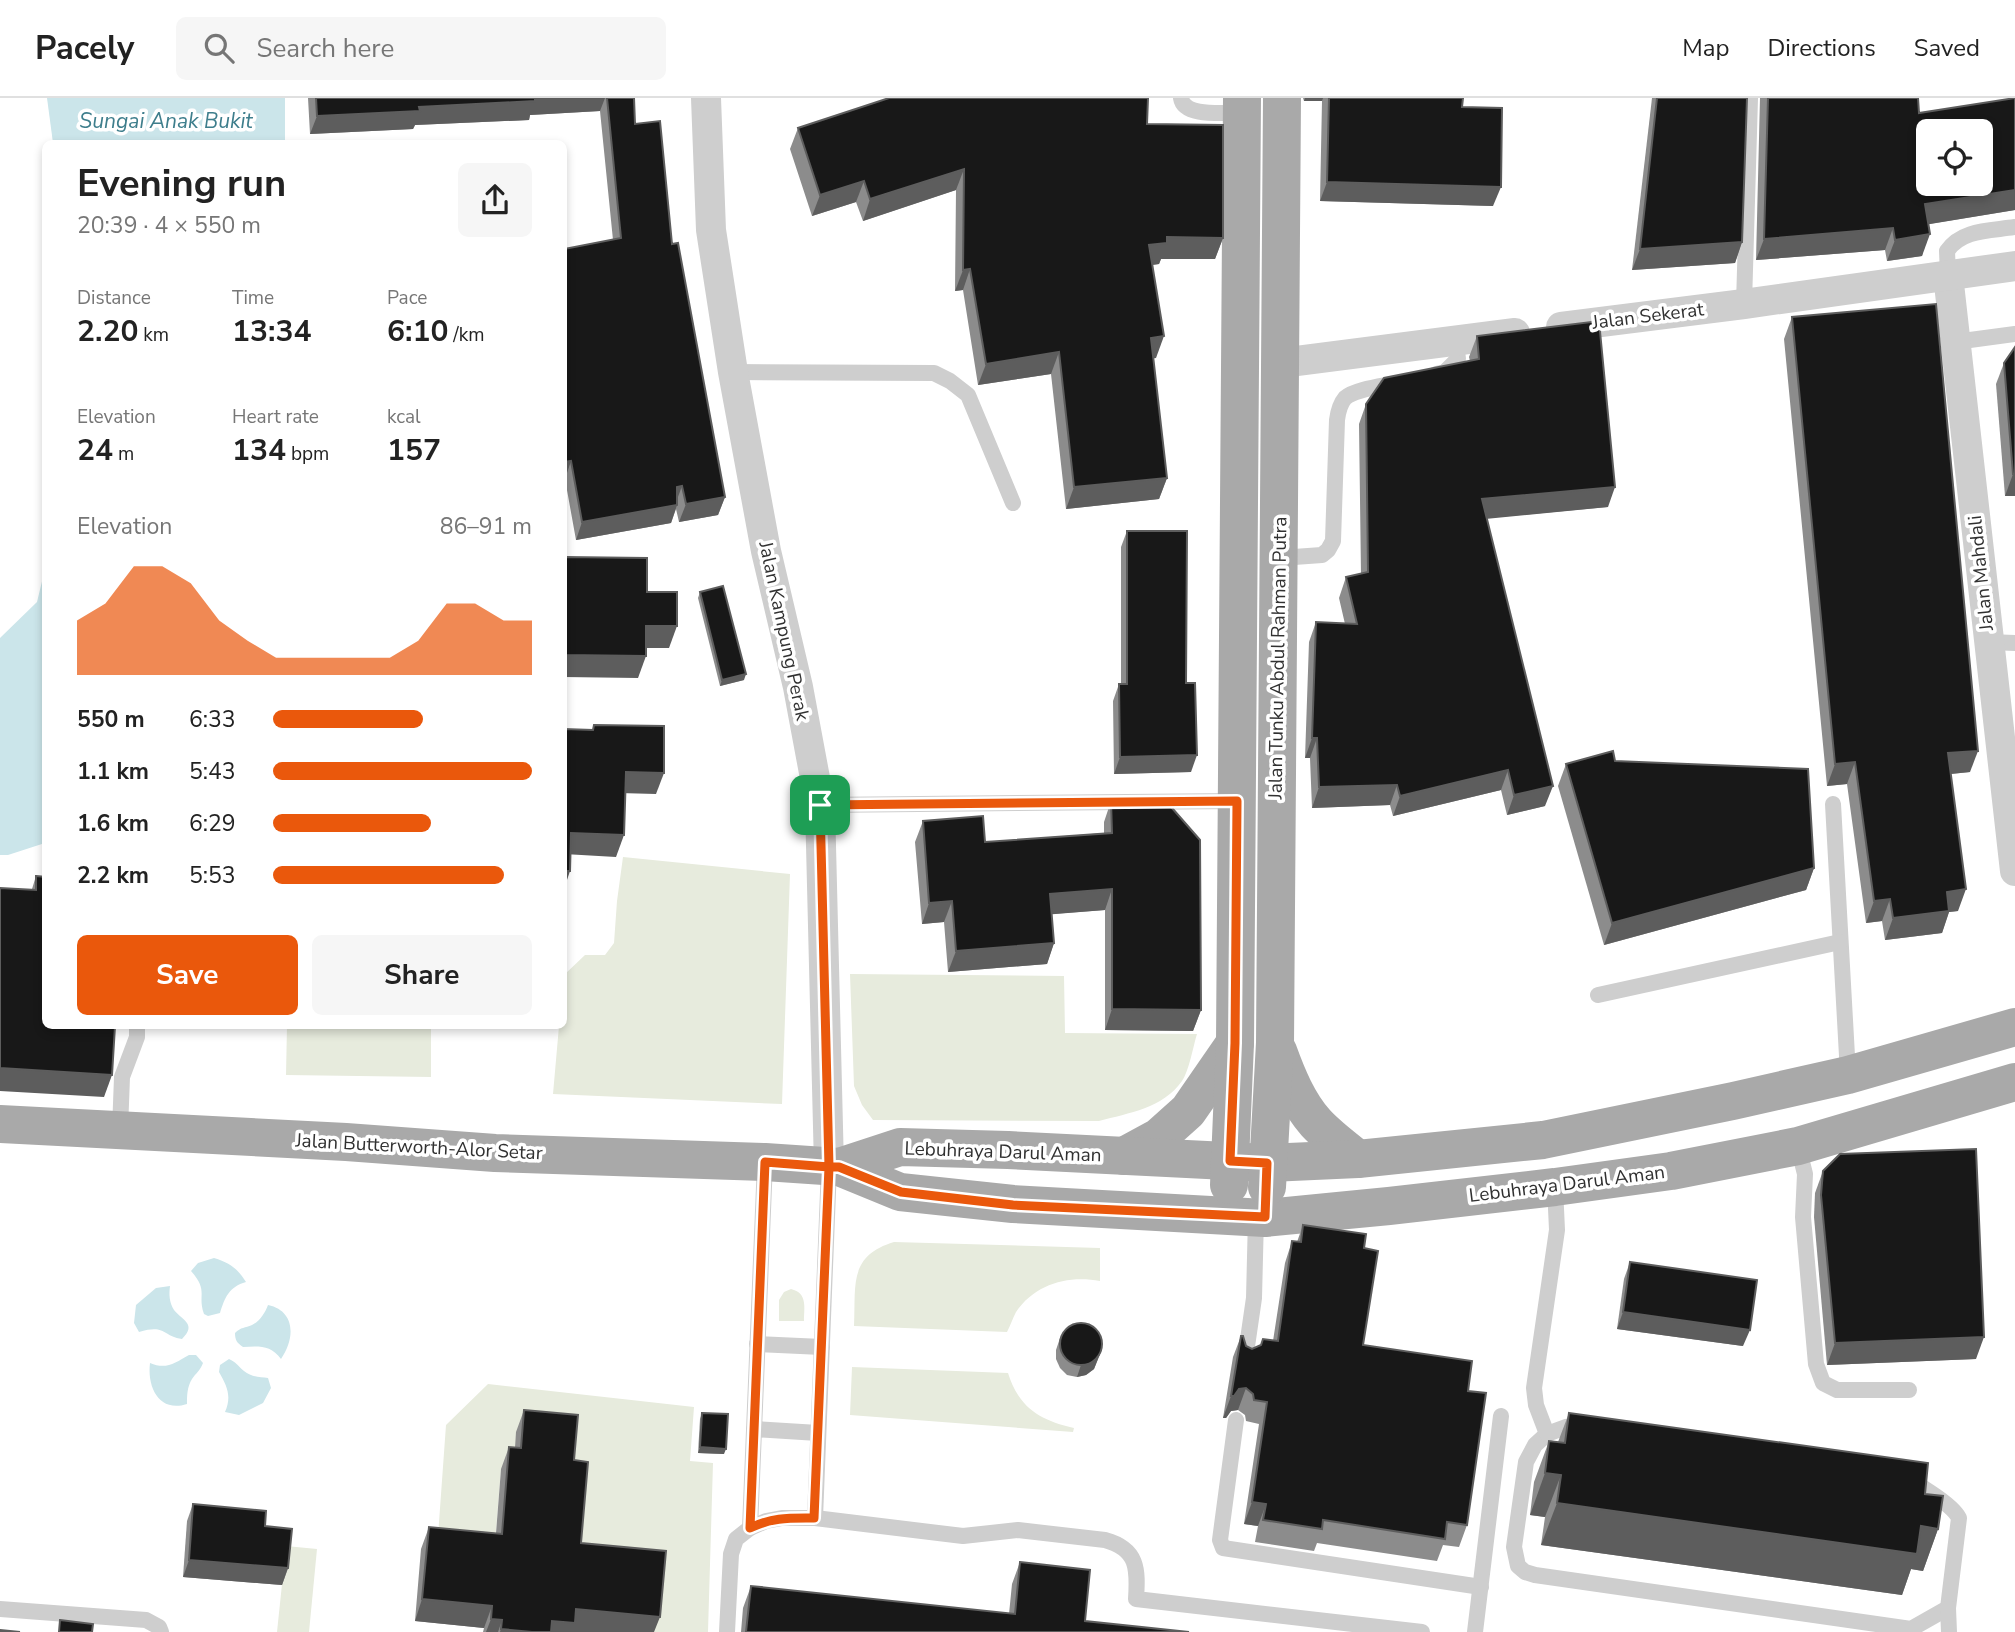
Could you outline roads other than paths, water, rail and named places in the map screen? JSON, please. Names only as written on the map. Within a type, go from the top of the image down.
[{"type":"main road","name":"Jalan Tunku Abdul Rahman Putra","points":[[1249,1162],[1275,1043],[1282,98]]},
{"type":"main road","name":"Jalan Tunku Abdul Rahman Putra","points":[[1242,105],[1235,1043],[1249,1162],[1250,1217]]},
{"type":"main road","name":"Lebuhraya Darul Aman","points":[[834,1167],[900,1147],[1249,1162],[1358,1159],[1544,1140],[1848,1074],[2015,1027]]},
{"type":"main road","points":[[1124,1156],[1159,1137],[1188,1111],[1235,1043]]},
{"type":"main road","points":[[1275,1043],[1291,1086],[1315,1122],[1358,1159]]},
{"type":"main road","name":"Lebuhraya Darul Aman","points":[[834,1167],[901,1192],[1013,1205],[1250,1217],[1389,1206],[1671,1171],[1798,1146],[2015,1082]]},
{"type":"main road","name":"Jalan Butterworth-Alor Setar","points":[[0,1125],[495,1153],[765,1162],[834,1167]]},
{"type":"street","name":"Jalan Kampung Perak","points":[[709,98],[711,230],[733,372],[766,551],[820,805],[834,1167]]},
{"type":"street","name":"Jalan Sekerat","points":[[1281,363],[1744,304],[2015,266]]},
{"type":"street","name":"Jalan Mahdali","points":[[1948,275],[1955,342],[2002,643],[2015,871]]},
{"type":"lane","points":[[1181,98],[1187,110],[1195,112],[1242,105]]},
{"type":"lane","points":[[1744,304],[1750,98]]},
{"type":"lane","points":[[1948,275],[1947,251],[1959,238],[1968,234],[2015,227]]},
{"type":"lane","points":[[1955,342],[2015,334]]},
{"type":"lane","points":[[1280,558],[1322,555],[1333,541],[1336,420],[1344,399],[1352,393],[1445,372],[1458,359],[1456,340]]},
{"type":"lane","points":[[733,372],[934,373],[968,395],[1013,503]]},
{"type":"lane","points":[[820,805],[1237,801]]},
{"type":"lane","points":[[1833,804],[1848,1074]]},
{"type":"lane","points":[[1598,995],[1840,942]]},
{"type":"lane","points":[[120,1130],[122,1077],[137,1029]]},
{"type":"lane","points":[[1798,1146],[1805,1174],[1804,1217],[1816,1364],[1823,1383],[1837,1390],[1909,1390]]},
{"type":"lane","points":[[750,1528],[765,1162]]},
{"type":"lane","points":[[814,1518],[834,1167]]},
{"type":"lane","points":[[1547,1434],[1536,1405],[1534,1388],[1557,1230],[1555,1187]]},
{"type":"lane","points":[[1245,1360],[1254,1298],[1250,1217]]},
{"type":"lane","points":[[757,1344],[822,1347]]},
{"type":"lane","points":[[1475,1632],[1501,1416]]},
{"type":"lane","points":[[1236,1420],[1220,1540],[1223,1548],[1481,1587]]},
{"type":"lane","points":[[1948,1608],[1911,1631],[1525,1572],[1518,1566],[1514,1547],[1526,1462],[1535,1444],[1547,1434],[1586,1424],[1884,1472],[1906,1478],[1953,1509],[1959,1518],[1948,1608],[1949,1632]]},
{"type":"lane","points":[[754,1429],[818,1433]]},
{"type":"lane","points":[[727,1632],[730,1554],[736,1539],[750,1528],[782,1518],[814,1518],[963,1535],[1018,1530],[1105,1540],[1117,1543],[1127,1550],[1134,1561],[1138,1573],[1136,1599],[1278,1624],[1422,1632]]},
{"type":"lane","points":[[0,1609],[146,1620],[159,1627],[161,1632]]},
{"type":"water","name":"Sungai Anak Bukit","points":[[47,98],[285,98],[285,140],[53,140]]},
{"type":"water","points":[[42,581],[42,844],[0,855],[0,638],[37,602]]},
{"type":"water","points":[[214,1258],[233,1267],[246,1282],[229,1293],[220,1313],[208,1316],[202,1308],[200,1283],[191,1271],[198,1263]]},
{"type":"water","points":[[170,1286],[171,1304],[187,1323],[186,1334],[182,1339],[154,1329],[139,1332],[134,1323],[136,1305],[156,1288]]},
{"type":"water","points":[[268,1305],[284,1313],[290,1327],[289,1343],[281,1359],[269,1349],[243,1347],[235,1338],[237,1331],[260,1319]]},
{"type":"water","points":[[189,1355],[196,1355],[203,1363],[189,1385],[187,1404],[169,1405],[157,1396],[153,1389],[150,1363],[166,1366]]},
{"type":"water","points":[[229,1359],[250,1374],[268,1378],[271,1388],[263,1403],[239,1415],[225,1412],[228,1391],[219,1372],[220,1365]]}]
